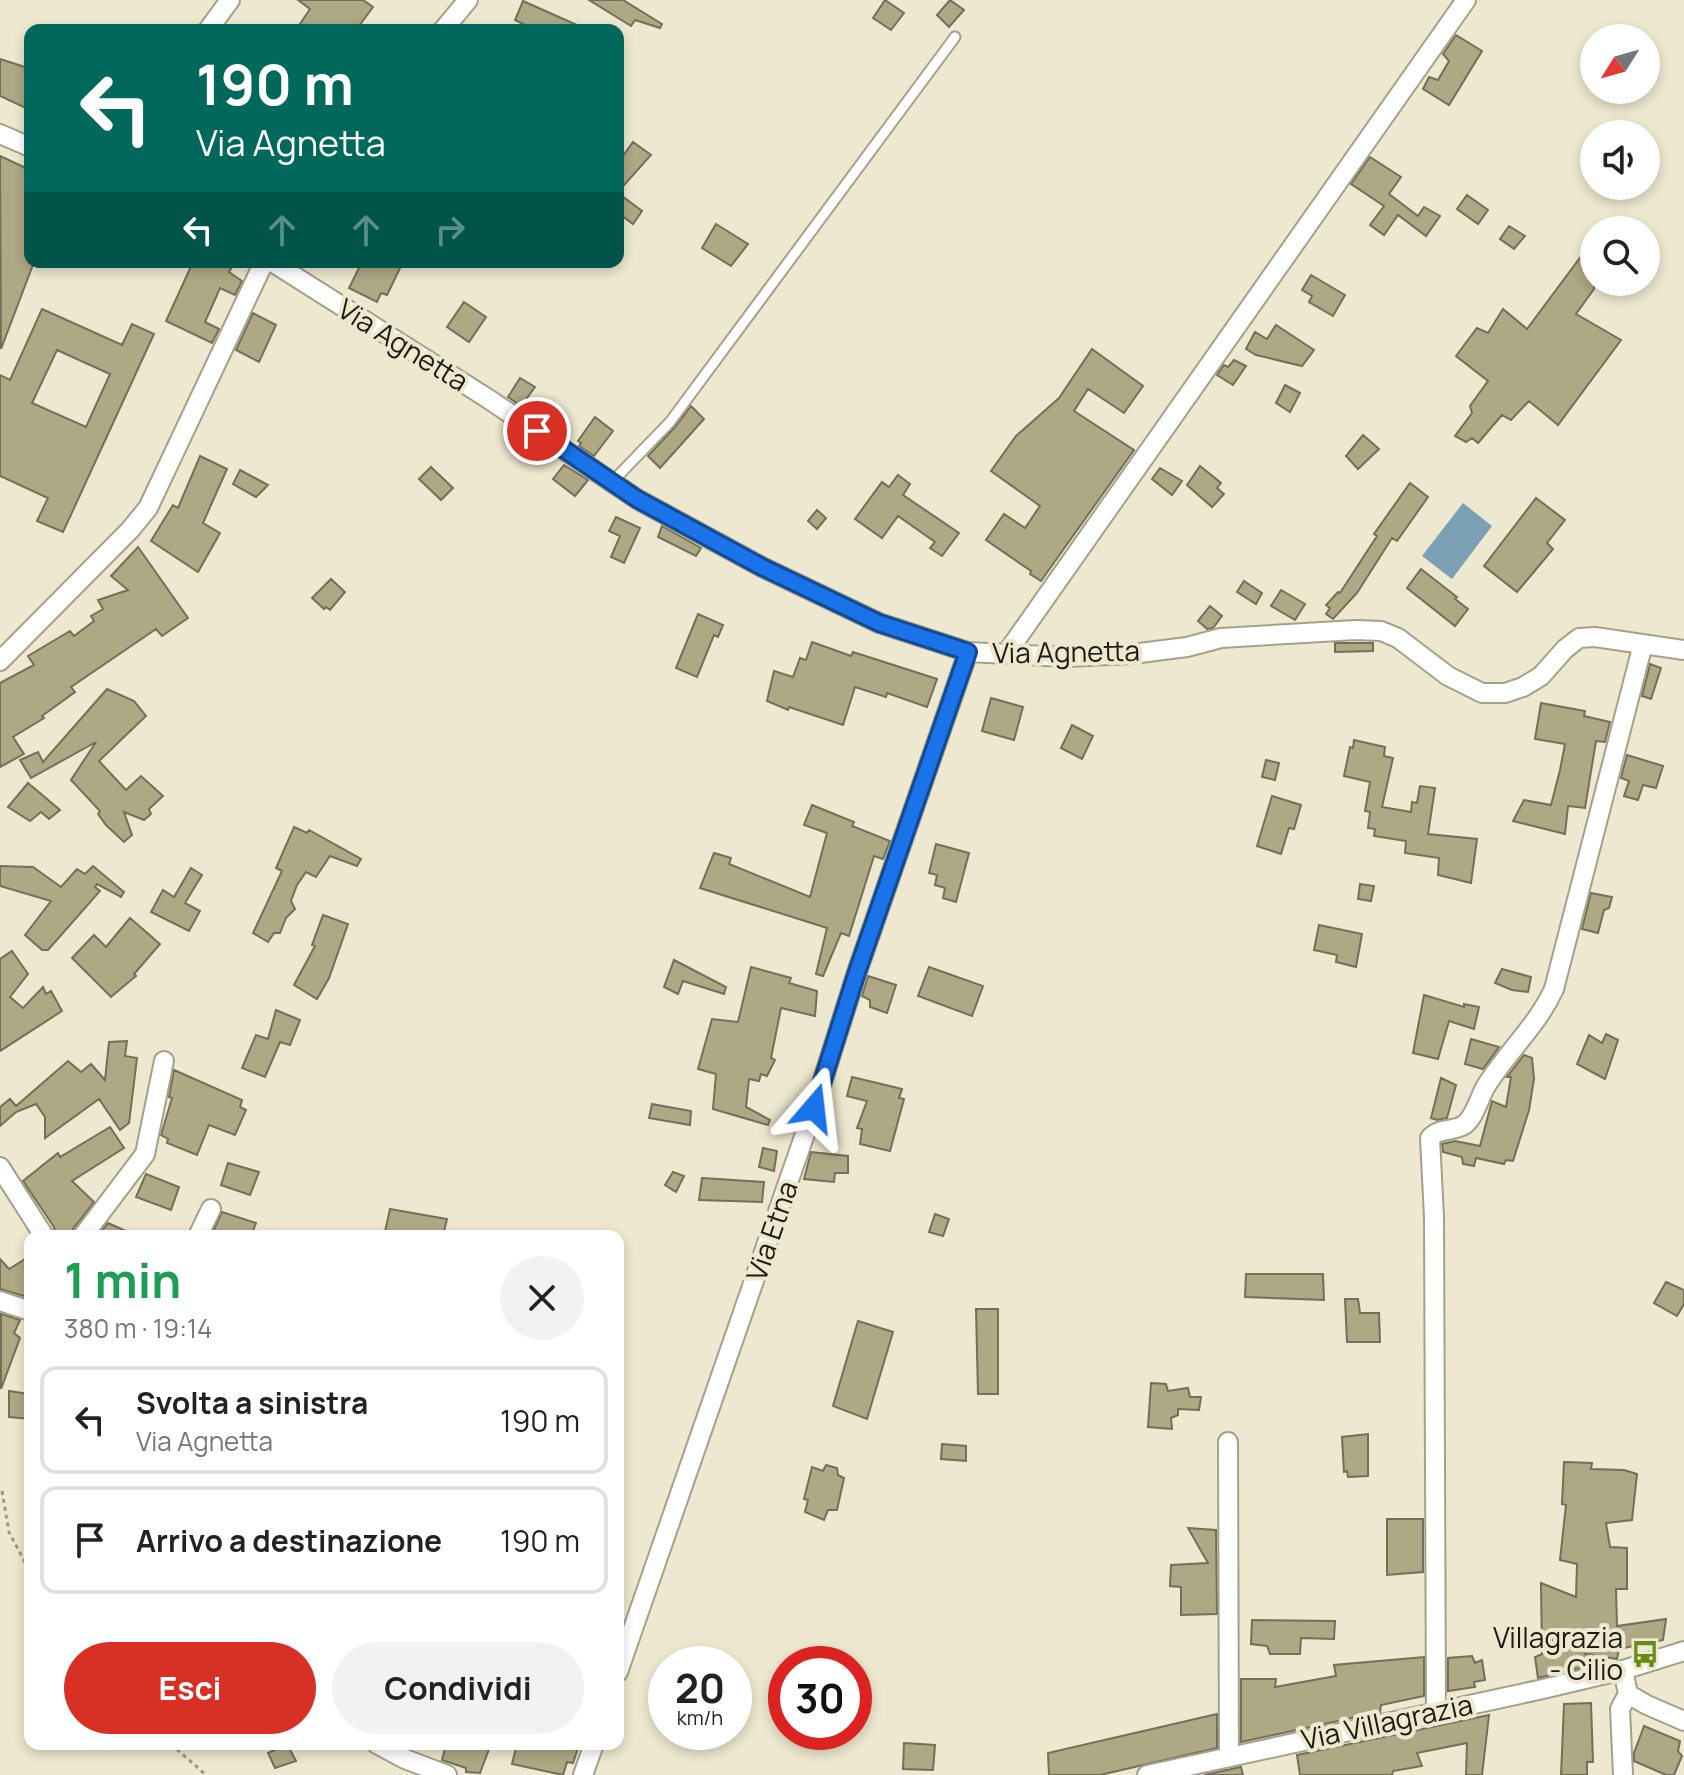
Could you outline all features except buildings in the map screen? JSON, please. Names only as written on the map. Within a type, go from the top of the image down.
[{"type":"street","points":[[212,24],[230,0]]},
{"type":"street","points":[[448,24],[468,0]]},
{"type":"street","points":[[1006,654],[1466,0]]},
{"type":"street","points":[[0,134],[24,144]]},
{"type":"street","points":[[0,661],[148,508],[261,268]]},
{"type":"street","name":"Via Agnetta","points":[[281,268],[487,398],[637,499],[762,567],[853,611],[879,623],[968,652],[1066,657],[1132,654],[1187,647],[1221,638],[1381,631],[1398,638],[1448,676],[1482,693],[1505,693],[1541,676],[1579,638],[1595,637],[1684,650]]},
{"type":"street","points":[[1436,1711],[1434,1217],[1430,1138],[1436,1131],[1463,1126],[1486,1086],[1534,1024],[1554,989],[1643,644]]},
{"type":"street","name":"Via Etna","points":[[624,1655],[968,652]]},
{"type":"street","points":[[88,1230],[145,1154],[164,1061]]},
{"type":"street","points":[[0,1167],[40,1230]]},
{"type":"street","points":[[201,1230],[211,1209]]},
{"type":"street","points":[[0,1301],[24,1309]]},
{"type":"street","points":[[1228,1442],[1229,1757]]},
{"type":"street","name":"Via Villagrazia","points":[[1147,1775],[1623,1670],[1684,1651]]},
{"type":"street","points":[[1623,1670],[1628,1694],[1620,1709],[1623,1775]]},
{"type":"street","points":[[1628,1694],[1684,1721]]},
{"type":"street","points":[[583,1775],[592,1750]]},
{"type":"street","points":[[407,1751],[447,1775]]},
{"type":"lane","points":[[612,482],[670,422],[955,37]]},
{"type":"path","points":[[2,1491],[9,1532],[24,1560]]},
{"type":"path","points":[[178,1750],[206,1775]]},
{"type":"water","points":[[1463,503],[1492,526],[1452,579],[1422,556]]},
{"type":"place","name":"Villagrazia - Cilio","points":[[1645,1654]]},
{"type":"route","points":[[537,431],[637,499],[762,567],[879,623],[968,652],[857,972],[814,1108]]}]
